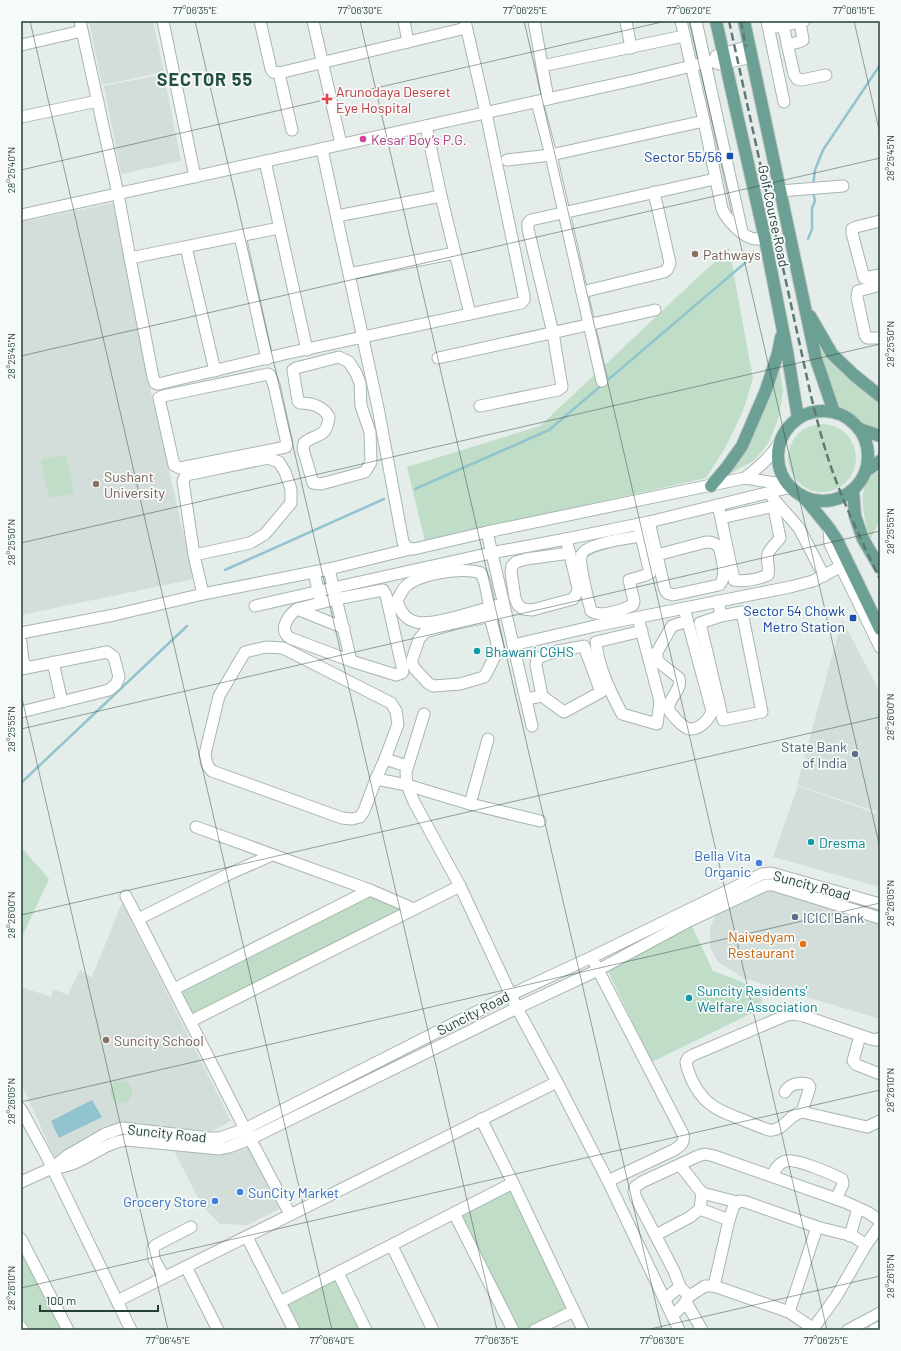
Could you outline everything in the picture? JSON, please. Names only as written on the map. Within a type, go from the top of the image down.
[{"type":"main road","name":"Golf Course Road","points":[[716,21],[765,239],[798,418]]},
{"type":"main road","name":"Golf Course Road","points":[[744,21],[783,191],[803,300],[816,359],[834,412]]},
{"type":"main road","points":[[803,300],[832,354],[854,375],[880,396]]},
{"type":"main road","points":[[711,486],[742,446],[766,390],[778,353],[782,327]]},
{"type":"main road","points":[[803,496],[816,500],[829,501],[842,497],[853,490],[861,482],[866,471],[868,460],[866,439],[860,429],[849,418],[834,412],[822,411],[809,413],[798,418],[787,428],[780,442],[778,463],[790,486],[803,496],[829,528],[847,558],[880,629]]},
{"type":"main road","points":[[860,429],[880,436]]},
{"type":"main road","points":[[866,471],[880,461]]},
{"type":"main road","points":[[853,490],[855,516],[863,539],[880,566]]},
{"type":"street","points":[[163,21],[195,177]]},
{"type":"street","points":[[21,45],[81,26],[118,194],[155,383],[158,384],[362,337],[518,304],[524,300],[486,113],[466,25],[408,42],[279,73],[273,72],[271,69],[260,21]]},
{"type":"street","points":[[314,21],[341,144]]},
{"type":"street","points":[[404,21],[408,42]]},
{"type":"street","points":[[534,21],[542,66],[543,100],[551,155],[602,381]]},
{"type":"street","points":[[626,21],[631,48]]},
{"type":"street","points":[[681,21],[722,209],[732,225],[742,232],[753,239],[765,239]]},
{"type":"street","points":[[696,21],[708,62],[742,232]]},
{"type":"street","points":[[750,21],[783,191],[843,186]]},
{"type":"street","points":[[784,102],[768,25],[783,25],[802,21],[802,40],[787,45]]},
{"type":"street","points":[[783,25],[794,74],[797,79],[802,80],[826,74]]},
{"type":"street","points":[[542,66],[684,36]]},
{"type":"street","points":[[21,215],[486,113],[708,62],[719,64],[724,58],[750,51]]},
{"type":"street","points":[[279,73],[292,130]]},
{"type":"street","points":[[21,117],[98,101]]},
{"type":"street","points":[[507,160],[551,155],[704,121]]},
{"type":"street","points":[[426,126],[441,196],[470,314]]},
{"type":"street","points":[[322,148],[378,407],[404,542],[405,546],[410,549]]},
{"type":"street","points":[[264,161],[307,350]]},
{"type":"street","points":[[480,406],[558,390],[562,386],[553,334],[528,229],[528,223],[531,220],[715,179]]},
{"type":"street","points":[[582,292],[668,270],[670,263],[654,192]]},
{"type":"street","points":[[337,216],[441,196]]},
{"type":"street","points":[[880,221],[856,227],[852,229],[852,232],[864,278],[880,275]]},
{"type":"street","points":[[130,258],[279,228]]},
{"type":"street","points":[[240,236],[267,359]]},
{"type":"street","points":[[186,247],[213,371],[222,384]]},
{"type":"street","points":[[349,274],[455,253]]},
{"type":"street","points":[[880,285],[858,291],[856,297],[865,335],[867,338],[880,338]]},
{"type":"street","points":[[438,358],[553,334],[655,310]]},
{"type":"street","points":[[340,357],[348,362],[356,373],[360,383],[363,411],[370,432],[371,462],[365,472],[321,484],[313,483],[303,449],[304,443],[308,439],[320,436],[327,427],[329,417],[327,413],[312,403],[300,403],[298,401],[293,370],[340,357]]},
{"type":"street","points":[[210,387],[213,371]]},
{"type":"street","points":[[270,375],[274,385],[287,444],[286,447],[283,449],[180,468],[174,465],[160,398],[163,396],[210,387],[270,375]]},
{"type":"street","points":[[363,411],[378,407]]},
{"type":"street","points":[[746,478],[765,462],[780,442]]},
{"type":"street","points":[[194,555],[250,543],[265,534],[291,503],[291,489],[285,472],[279,462],[268,458],[186,474],[183,481],[194,555],[203,594]]},
{"type":"street","points":[[21,634],[114,615],[203,594],[329,569],[487,532],[746,478],[790,486]]},
{"type":"street","points":[[255,606],[491,553],[649,522],[768,493],[790,486]]},
{"type":"street","points":[[768,493],[799,528],[824,576]]},
{"type":"street","points":[[718,505],[734,580],[741,581],[768,575],[770,569],[768,556],[769,552],[780,538],[774,508],[770,507],[721,518]]},
{"type":"street","points":[[649,522],[665,590],[667,593],[673,595],[719,585],[723,578],[724,572],[720,549],[712,542],[706,542],[657,555]]},
{"type":"street","points":[[638,524],[641,536],[650,573],[630,578],[629,580],[634,601],[633,605],[625,609],[595,614],[591,611],[582,570],[580,560],[582,552],[590,546],[641,536]]},
{"type":"street","points":[[829,528],[830,544],[880,647]]},
{"type":"street","points":[[487,532],[532,726]]},
{"type":"street","points":[[566,539],[570,553],[578,588],[572,599],[532,610],[523,609],[518,605],[515,598],[511,572],[512,566],[516,562],[526,559],[570,553]]},
{"type":"street","points":[[513,645],[790,587],[824,576],[840,566]]},
{"type":"street","points":[[329,569],[351,661]]},
{"type":"street","points":[[490,612],[426,624],[412,621],[403,615],[399,609],[397,600],[405,587],[416,580],[433,575],[454,571],[473,570],[481,572],[485,583],[490,612],[498,647],[486,674],[484,677],[460,684],[433,686],[428,683],[412,664],[419,639],[425,632],[490,612],[504,608]]},
{"type":"street","points":[[314,572],[321,603]]},
{"type":"street","points":[[384,590],[403,670],[402,673],[396,675],[351,661],[286,636],[284,628],[297,609],[336,599],[384,590]]},
{"type":"street","points":[[718,601],[721,616]]},
{"type":"street","points":[[684,608],[712,711],[710,718],[705,723],[691,729],[680,723],[669,710],[668,706],[678,688],[680,681],[679,678],[660,663],[657,656],[658,648],[672,626],[687,621]]},
{"type":"street","points":[[297,609],[344,628]]},
{"type":"street","points":[[742,612],[762,712],[723,720],[700,623],[721,616],[742,612]]},
{"type":"street","points":[[638,618],[642,631],[660,701],[657,724],[622,714],[610,691],[597,653],[596,642],[642,631]]},
{"type":"street","points":[[21,642],[24,668],[107,652],[114,657],[119,677],[116,684],[109,690],[21,712]]},
{"type":"street","points":[[526,699],[542,696],[564,712],[601,692],[584,646],[552,653],[537,659],[536,665],[542,696]]},
{"type":"street","points":[[266,647],[283,648],[391,703],[396,712],[398,724],[376,779],[364,811],[360,817],[352,819],[342,818],[212,771],[207,765],[205,754],[219,696],[245,652],[266,647]]},
{"type":"street","points":[[52,662],[62,702]]},
{"type":"street","points":[[424,714],[407,766],[405,777],[414,802],[460,886],[516,1008],[557,1082],[608,1181],[679,1330]]},
{"type":"street","points":[[470,804],[488,739]]},
{"type":"street","points":[[385,759],[407,766]]},
{"type":"street","points":[[376,779],[407,785],[470,804],[540,821]]},
{"type":"street","points":[[196,827],[370,890],[414,909]]},
{"type":"street","points":[[138,919],[272,855]]},
{"type":"street","name":"Suncity Road","points":[[52,1168],[67,1156],[105,1134],[122,1128],[209,1138],[247,1134],[510,995],[592,957],[762,874],[771,873],[880,904]]},
{"type":"street","name":"Suncity Road","points":[[598,970],[689,921],[764,886],[773,885],[880,918]]},
{"type":"street","points":[[191,1021],[460,886]]},
{"type":"street","points":[[174,989],[370,890]]},
{"type":"street","points":[[126,896],[191,1021],[247,1134],[290,1214]]},
{"type":"street","points":[[592,957],[683,1134],[684,1140],[683,1144],[674,1150],[608,1181]]},
{"type":"street","points":[[21,1182],[52,1168],[64,1168],[74,1164],[119,1141],[126,1140],[220,1149],[247,1134],[598,970]]},
{"type":"street","points":[[878,1042],[804,1016],[787,1014],[688,1058],[686,1062],[687,1068],[696,1088],[712,1106],[765,1129],[774,1131],[779,1129],[797,1113],[802,1112],[867,1127],[880,1122]]},
{"type":"street","points":[[860,1036],[853,1061],[857,1065],[880,1074]]},
{"type":"street","points":[[117,1301],[557,1082]]},
{"type":"street","points":[[785,1092],[788,1087],[794,1084],[808,1084],[810,1087],[802,1112]]},
{"type":"street","points":[[21,1110],[52,1168],[132,1330]]},
{"type":"street","points":[[481,1119],[583,1330]]},
{"type":"street","points":[[702,1330],[656,1235],[636,1198],[634,1192],[636,1187],[642,1182],[705,1154],[836,1199],[869,1213],[880,1221]]},
{"type":"street","points":[[772,1176],[777,1166],[784,1161],[791,1160],[829,1172],[842,1179],[843,1184],[836,1199]]},
{"type":"street","points":[[680,1165],[702,1192],[737,1202],[746,1202],[817,1227],[850,1236],[866,1245]]},
{"type":"street","points":[[280,1302],[513,1183]]},
{"type":"street","points":[[656,1235],[690,1217],[700,1209],[702,1192]]},
{"type":"street","points":[[714,1286],[734,1205],[737,1202]]},
{"type":"street","points":[[850,1236],[858,1208]]},
{"type":"street","points":[[700,1209],[730,1220]]},
{"type":"street","points":[[454,1213],[513,1330]]},
{"type":"street","points":[[673,1315],[685,1296],[705,1286],[714,1286],[789,1312],[813,1329],[836,1297],[866,1245],[880,1225]]},
{"type":"street","points":[[164,1277],[154,1259],[153,1248],[191,1227]]},
{"type":"street","points":[[789,1312],[817,1227]]},
{"type":"street","points":[[247,1237],[294,1330]]},
{"type":"street","points":[[21,1239],[24,1253],[68,1330]]},
{"type":"street","points":[[392,1246],[433,1330]]},
{"type":"street","points":[[186,1267],[218,1330]]},
{"type":"street","points":[[338,1273],[366,1330]]},
{"type":"street","points":[[665,1299],[672,1291],[677,1289],[685,1296]]},
{"type":"street","points":[[535,1330],[574,1311]]},
{"type":"street","points":[[848,1330],[880,1313]]},
{"type":"street","points":[[874,1330],[880,1326]]},
{"type":"shaded area","points":[[89,21],[153,21],[164,72],[102,85]]},
{"type":"shaded area","points":[[164,74],[181,161],[121,174],[104,86]]},
{"type":"shaded area","name":"Sushant University","points":[[113,203],[150,388],[194,579],[21,615],[21,222]]},
{"type":"shaded area","points":[[842,620],[880,692],[880,813],[797,785]]},
{"type":"shaded area","points":[[798,786],[880,815],[880,887],[773,857]]},
{"type":"shaded area","points":[[771,891],[880,923],[880,1019],[743,978],[718,962],[710,948],[710,928],[717,912],[754,893]]},
{"type":"shaded area","name":"Suncity School","points":[[122,903],[231,1121],[211,1132],[121,1124],[55,1158],[21,1083],[21,987],[51,997],[53,989],[68,995],[80,970],[92,977]]},
{"type":"shaded area","points":[[248,1148],[280,1209],[247,1225],[220,1224],[202,1206],[174,1151],[225,1154]]},
{"type":"green space","points":[[729,248],[753,378],[743,411],[725,448],[706,478],[425,541],[407,467],[540,426]]},
{"type":"green space","points":[[816,344],[863,390],[880,403],[880,432],[865,426],[835,403]]},
{"type":"green space","points":[[779,365],[783,391],[779,417],[769,442],[755,460],[729,474]]},
{"type":"green space","points":[[815,424],[829,424],[841,430],[850,439],[856,451],[854,471],[846,482],[835,490],[829,492],[815,492],[809,490],[798,482],[790,471],[788,465],[788,451],[790,445],[798,434],[809,426]]},
{"type":"green space","points":[[66,455],[74,493],[49,498],[41,460]]},
{"type":"green space","points":[[880,470],[880,520],[870,540],[863,510],[863,494],[868,480]]},
{"type":"green space","points":[[21,847],[49,879],[21,939]]},
{"type":"green space","points":[[370,895],[404,910],[192,1017],[179,990]]},
{"type":"green space","points":[[692,926],[713,971],[740,981],[752,989],[762,1000],[760,1009],[652,1062],[607,969]]},
{"type":"green space","points":[[121,1081],[129,1084],[132,1092],[129,1100],[121,1103],[113,1100],[110,1092],[113,1084]]},
{"type":"green space","points":[[512,1188],[569,1308],[526,1330],[517,1330],[459,1215]]},
{"type":"green space","points":[[26,1256],[63,1330],[29,1330],[21,1315],[21,1258]]},
{"type":"green space","points":[[336,1278],[362,1330],[298,1330],[285,1305]]},
{"type":"water","points":[[92,1100],[102,1117],[59,1138],[51,1121]]},
{"type":"waterway","points":[[813,186],[815,170],[823,150],[880,65]]},
{"type":"waterway","points":[[808,239],[812,229],[812,208],[815,201],[813,191]]},
{"type":"waterway","points":[[415,489],[549,430],[752,257]]},
{"type":"waterway","points":[[225,570],[384,499]]},
{"type":"waterway","points":[[21,783],[187,626]]},
{"type":"railway","points":[[729,21],[819,427],[840,491],[880,579]]},
{"type":"railway","points":[[741,21],[746,47]]},
{"type":"place","name":"Arunodaya Deseret Eye Hospital","points":[[327,99]]},
{"type":"place","name":"Kesar Boy’s P.G.","points":[[363,139]]},
{"type":"place","name":"Sector 55/56","points":[[730,156]]},
{"type":"place","name":"Pathways","points":[[695,254]]},
{"type":"place","name":"Sushant University","points":[[96,484]]},
{"type":"place","name":"Sector 54 Chowk Metro Station","points":[[853,618]]},
{"type":"place","name":"Bhawani CGHS","points":[[477,651]]},
{"type":"place","name":"State Bank of India","points":[[855,754]]},
{"type":"place","name":"Dresma","points":[[811,842]]},
{"type":"place","name":"Bella Vita Organic","points":[[759,863]]},
{"type":"place","name":"ICICI Bank","points":[[795,917]]},
{"type":"place","name":"Naivedyam Restaurant","points":[[803,944]]},
{"type":"place","name":"Suncity Residents' Welfare Association","points":[[689,998]]},
{"type":"place","name":"Suncity School","points":[[106,1040]]},
{"type":"place","name":"SunCity Market","points":[[240,1192]]},
{"type":"place","name":"Grocery Store","points":[[215,1201]]},
{"type":"district","name":"SECTOR 55","points":[[205,79]]}]
